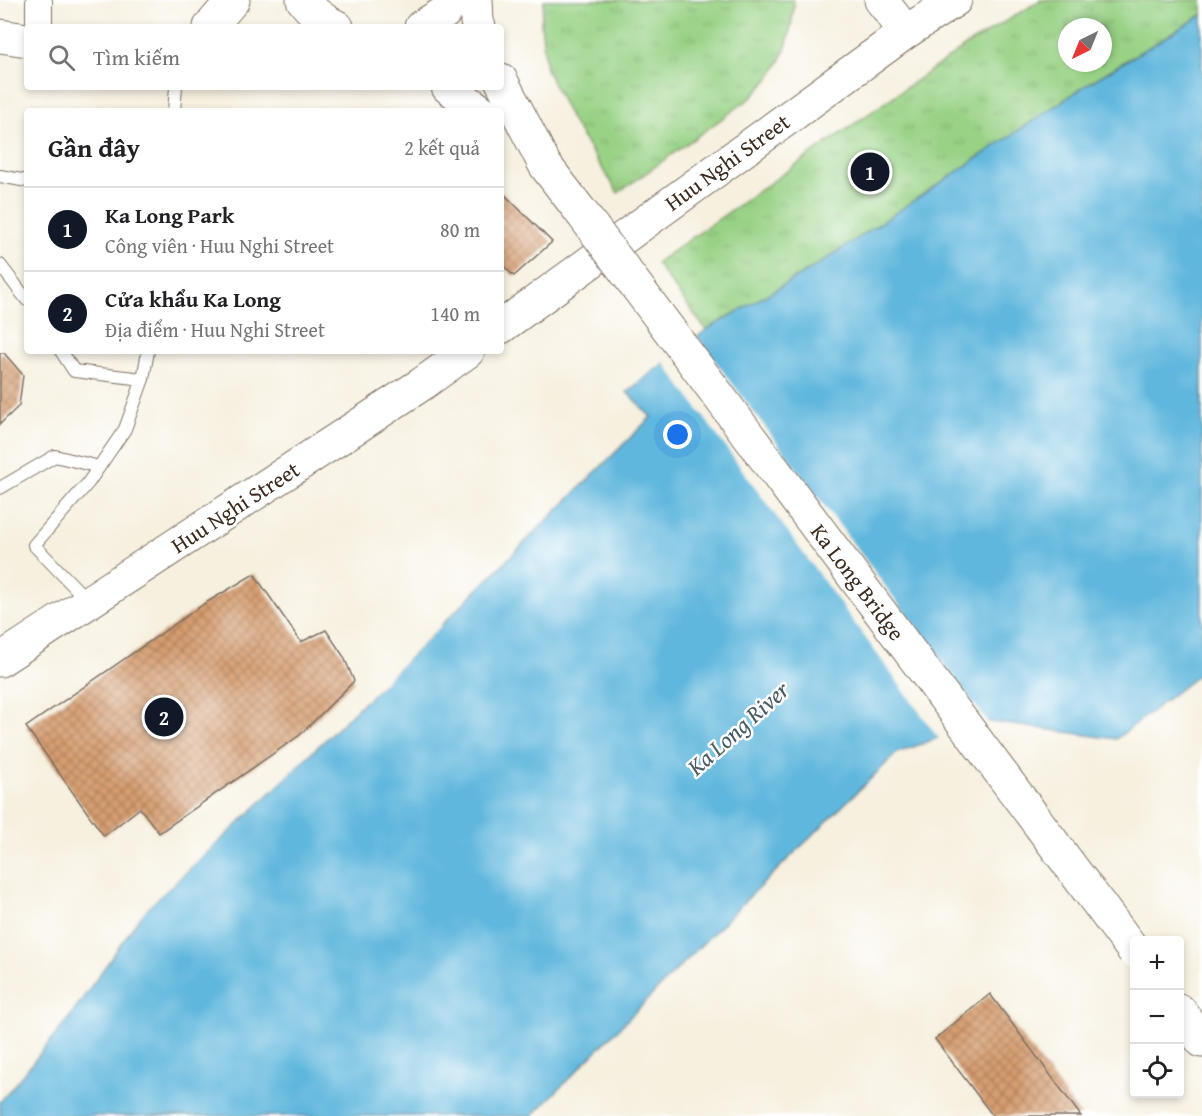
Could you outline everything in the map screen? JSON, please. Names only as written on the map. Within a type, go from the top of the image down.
[{"type":"main road","points":[[213,24],[233,0]]},
{"type":"main road","points":[[303,0],[329,24]]},
{"type":"main road","points":[[426,24],[444,13],[454,0]]},
{"type":"main road","points":[[476,0],[478,24]]},
{"type":"main road","points":[[881,0],[906,32]]},
{"type":"main road","name":"Huu Nghi Street","points":[[504,325],[906,32],[955,0]]},
{"type":"main road","points":[[0,36],[24,40]]},
{"type":"main road","points":[[504,86],[545,165]]},
{"type":"main road","points":[[452,90],[477,108]]},
{"type":"main road","points":[[504,131],[545,165]]},
{"type":"main road","name":"Ka Long Bridge","points":[[545,165],[1130,946]]},
{"type":"main road","name":"Huu Nghi Street","points":[[0,660],[422,384],[464,354]]},
{"type":"main road","points":[[1184,1018],[1202,1041]]},
{"type":"street","points":[[39,0],[39,24]]},
{"type":"lane","points":[[174,108],[176,90]]},
{"type":"lane","points":[[0,176],[24,180]]},
{"type":"lane","points":[[0,265],[24,296]]},
{"type":"lane","points":[[64,354],[74,371],[144,379]]},
{"type":"lane","points":[[89,602],[34,545],[88,483],[125,429],[144,379],[148,354]]},
{"type":"lane","points":[[0,488],[55,456],[99,467]]},
{"type":"green space","points":[[544,0],[793,0],[794,5],[790,33],[783,56],[771,76],[752,97],[618,193],[573,123],[546,69],[541,23]]},
{"type":"green space","points":[[1041,0],[1202,0],[1202,15],[1112,69],[1112,18],[1058,18],[1058,72],[1108,72],[816,266],[706,330],[656,263],[970,43]]},
{"type":"water","name":"Ka Long River","points":[[1202,15],[1202,672],[1116,739],[984,721],[897,753],[740,906],[532,1116],[0,1116],[0,1102],[67,1021],[144,911],[364,702],[651,417],[627,392],[706,330],[816,266],[1091,82],[1108,72],[1112,72],[1112,69]]},
{"type":"pier","points":[[695,334],[990,725],[984,724],[940,740],[662,360]]},
{"type":"pier","points":[[438,625],[441,626],[364,702],[363,699]]},
{"type":"pier","points":[[294,766],[296,768],[138,919],[138,914],[142,909]]},
{"type":"building","points":[[504,194],[552,242],[514,276],[504,267]]},
{"type":"building","points":[[0,353],[4,353],[23,375],[19,406],[0,424]]},
{"type":"building","points":[[254,574],[301,642],[326,630],[344,657],[354,681],[300,735],[159,833],[140,808],[104,836],[26,727],[204,604]]},
{"type":"building","points":[[990,994],[1081,1116],[993,1116],[935,1039]]},
{"type":"place","name":"Ka Long Park","points":[[870,172]]},
{"type":"place","name":"Cửa khẩu Ka Long","points":[[164,717]]}]
